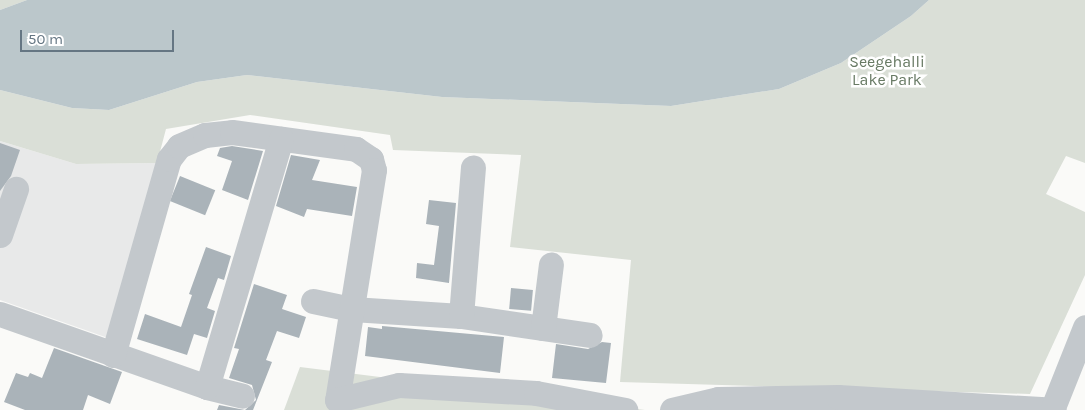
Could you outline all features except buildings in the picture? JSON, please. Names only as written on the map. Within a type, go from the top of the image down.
[{"type":"street","points":[[112,355],[154,203],[169,159],[179,146],[205,135],[232,132],[356,149],[371,159],[374,170],[337,400],[399,385],[536,393],[625,410]]},
{"type":"street","points":[[207,387],[281,139]]},
{"type":"street","points":[[461,316],[473,167]]},
{"type":"street","points":[[0,235],[16,189]]},
{"type":"street","points":[[543,328],[551,264]]},
{"type":"street","points":[[313,301],[352,308],[461,316],[590,335]]},
{"type":"street","points":[[0,314],[112,355],[207,387],[242,396]]},
{"type":"street","points":[[672,410],[718,399],[838,397],[1053,410],[1085,327]]},
{"type":"shaded area","points":[[27,0],[929,0],[911,16],[841,63],[779,89],[671,106],[442,97],[247,75],[197,82],[109,110],[72,108],[0,90],[0,10]]},
{"type":"shaded area","points":[[0,141],[76,164],[157,163],[108,338],[0,300]]},
{"type":"green space","points":[[0,0],[27,0],[0,10]]},
{"type":"green space","name":"Seegehalli Lake Park","points":[[929,0],[1085,0],[1085,163],[1066,156],[1046,194],[1085,212],[1085,275],[1030,394],[620,382],[631,260],[510,247],[521,155],[393,150],[390,135],[250,115],[166,129],[157,163],[76,164],[0,141],[0,90],[72,108],[109,110],[197,82],[247,75],[442,97],[671,106],[779,89],[841,63],[911,16]]},
{"type":"green space","points":[[300,367],[645,410],[284,410]]}]
